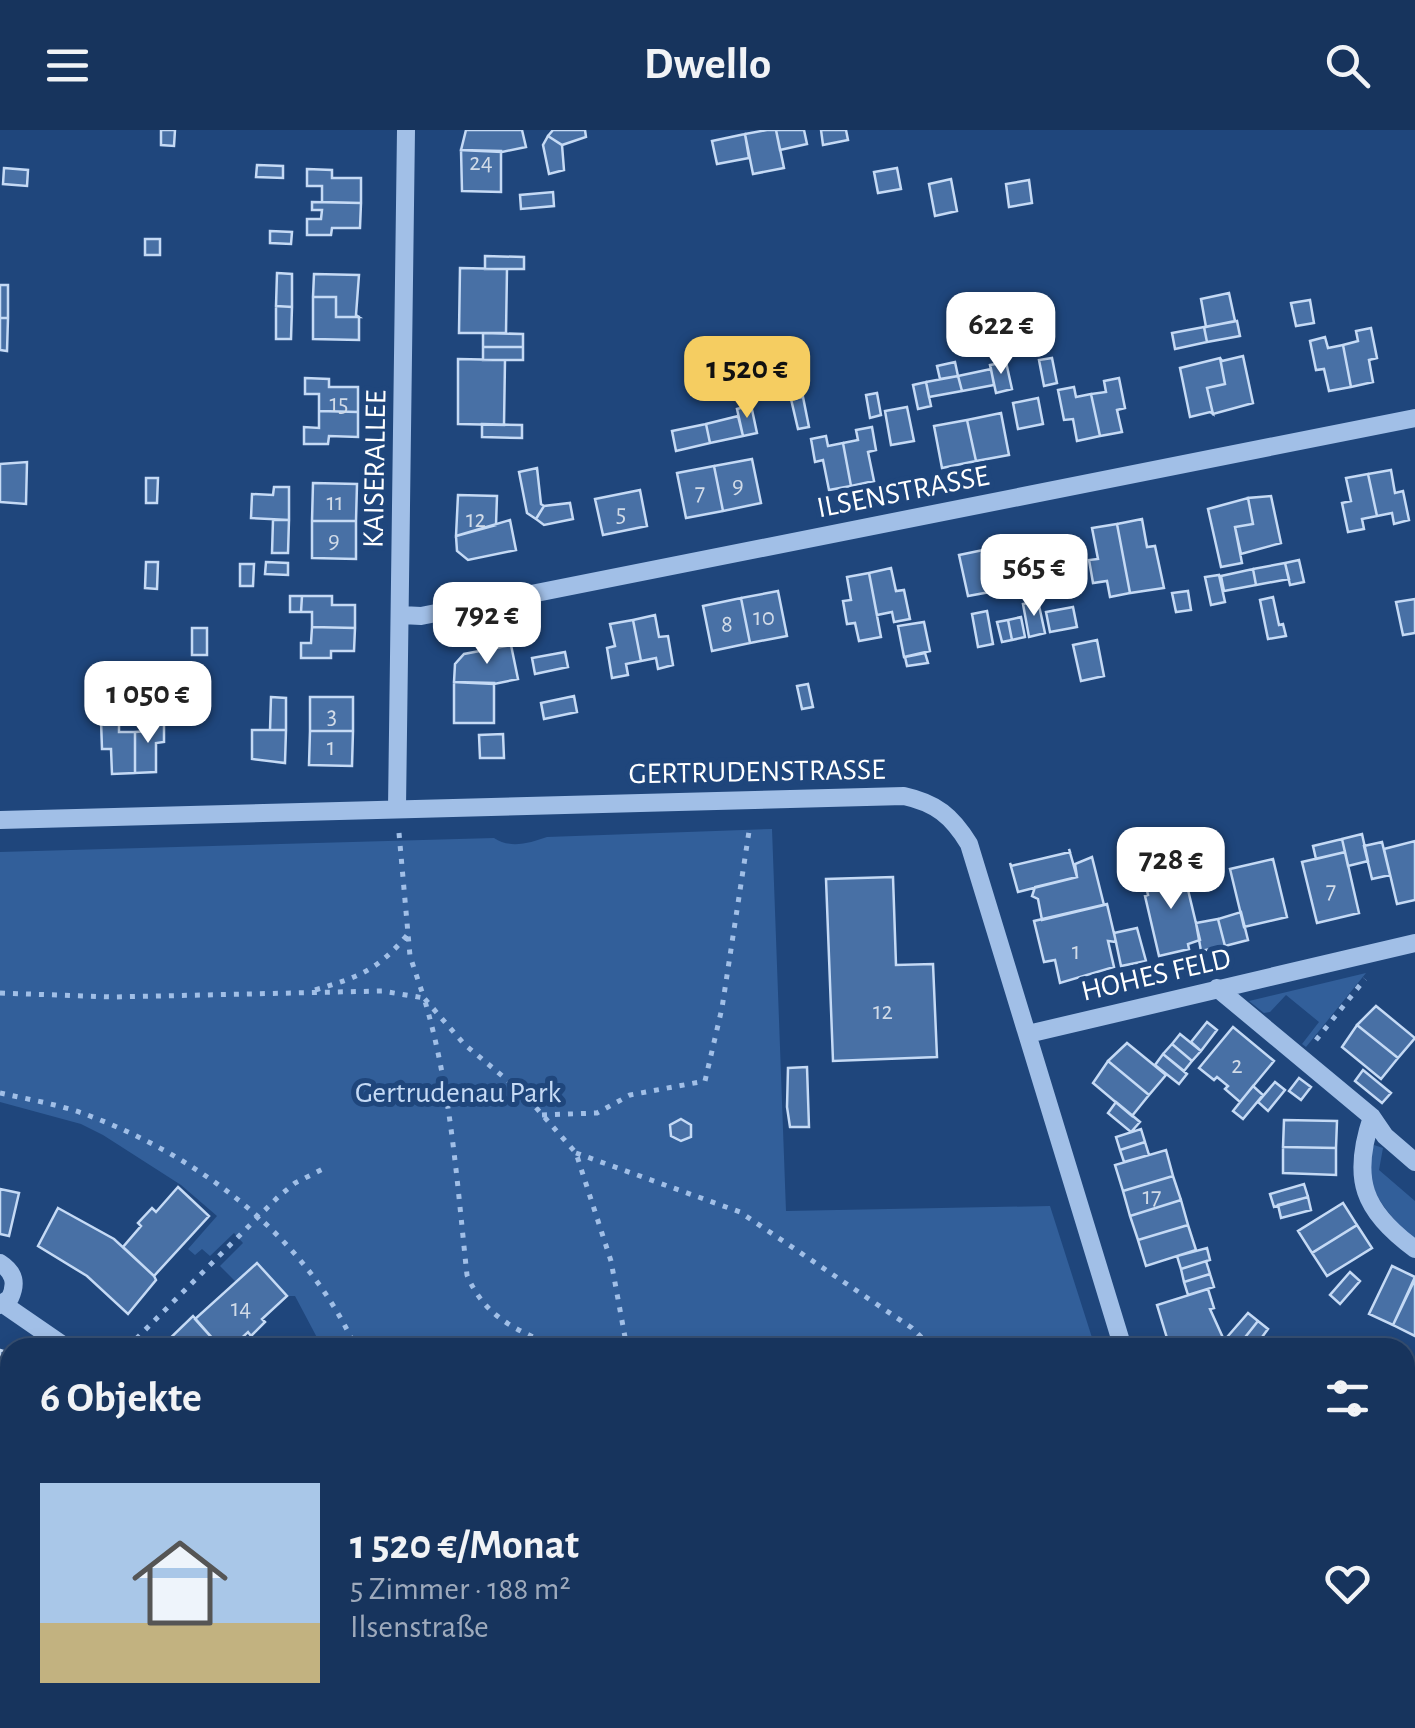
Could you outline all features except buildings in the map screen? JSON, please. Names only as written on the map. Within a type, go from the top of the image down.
[{"type":"street","name":"KAISERALLEE","points":[[397,808],[406,130]]},
{"type":"street","name":"ILSENSTRASSE","points":[[400,615],[421,616],[1415,418]]},
{"type":"street","name":"GERTRUDENSTRASSE","points":[[0,820],[884,797],[928,801],[947,813],[968,844],[1119,1338]]},
{"type":"street","name":"HOHES FELD","points":[[1028,1034],[1415,943]]},
{"type":"street","points":[[1217,988],[1372,1117],[1385,1136],[1415,1162]]},
{"type":"street","points":[[1372,1117],[1362,1146],[1368,1197],[1376,1215],[1415,1249]]},
{"type":"street","points":[[0,1263],[14,1279],[14,1289],[1,1305],[52,1338]]},
{"type":"path","points":[[397,808],[410,956],[434,1030],[467,1275],[490,1313],[534,1338]]},
{"type":"path","points":[[597,1113],[630,1095],[705,1080],[722,1008],[750,826]]},
{"type":"path","points":[[307,992],[362,974],[384,961],[408,934]]},
{"type":"path","points":[[1301,1058],[1370,973]]},
{"type":"path","points":[[0,993],[113,997],[382,991],[424,998],[464,1044],[524,1094],[576,1153],[611,1261],[624,1338]]},
{"type":"path","points":[[0,1093],[80,1112],[154,1144],[230,1191],[293,1252],[326,1294],[350,1338]]},
{"type":"path","points":[[542,1114],[610,1114]]},
{"type":"path","points":[[576,1153],[740,1212],[922,1338]]},
{"type":"path","points":[[137,1338],[295,1183],[323,1169]]},
{"type":"green space","name":"Gertrudenau Park","points":[[772,829],[786,1211],[1050,1206],[1092,1338],[317,1338],[295,1296],[287,1296],[257,1264],[236,1282],[220,1266],[243,1243],[234,1233],[210,1256],[202,1249],[195,1255],[188,1249],[217,1216],[181,1185],[81,1124],[0,1102],[0,852],[494,838],[513,844],[547,837]]},
{"type":"green space","points":[[1366,973],[1306,1047],[1302,1044],[1319,1022],[1286,995],[1270,1012],[1264,1013],[1249,1001]]},
{"type":"green space","points":[[1374,1145],[1383,1148],[1379,1170],[1415,1201],[1415,1240],[1386,1210],[1372,1185],[1369,1172]]}]
